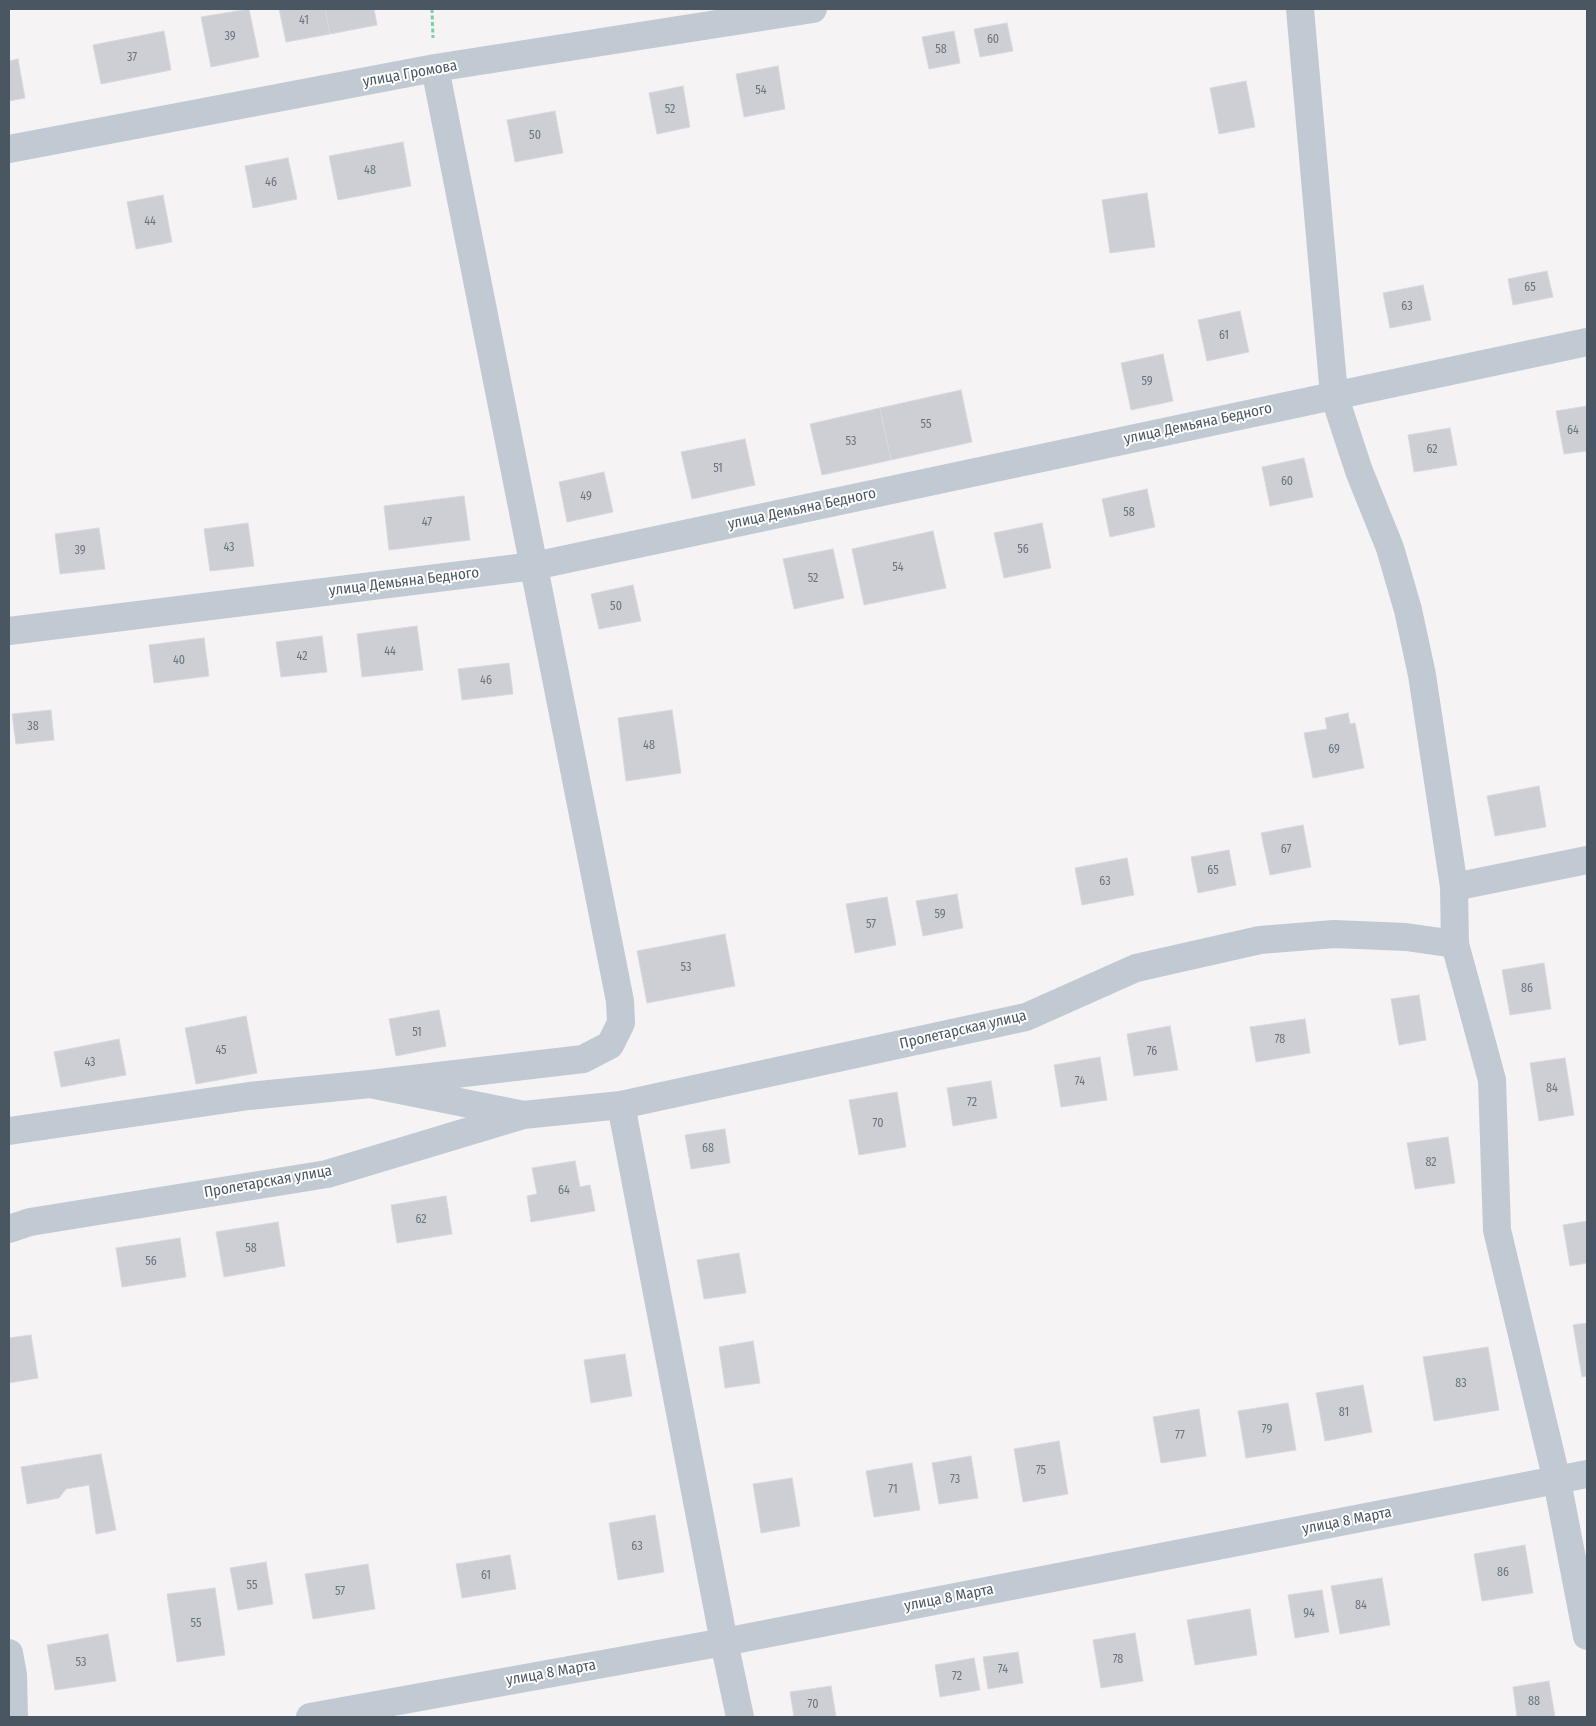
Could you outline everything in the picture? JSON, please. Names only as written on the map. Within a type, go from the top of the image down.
[{"type":"street","name":"улица Громова","points":[[9,150],[435,68],[812,9]]},
{"type":"street","points":[[1300,9],[1334,395],[1359,471],[1390,548],[1408,610],[1422,675],[1454,887],[1455,944],[1492,1080],[1497,1230],[1557,1481],[1587,1636]]},
{"type":"street","points":[[370,1084],[584,1059],[610,1045],[621,1022],[620,1002],[435,68]]},
{"type":"street","name":"улица Демьяна Бедного","points":[[9,630],[534,566],[1587,342]]},
{"type":"street","points":[[1454,887],[1587,860]]},
{"type":"street","name":"Пролетарская улица","points":[[9,1229],[30,1222],[327,1174],[523,1115],[621,1105],[1026,1017],[1136,968],[1260,940],[1334,934],[1406,938],[1455,944]]},
{"type":"street","name":"Пролетарская улица","points":[[9,1132],[249,1096],[370,1084],[523,1115]]},
{"type":"street","points":[[621,1105],[740,1717]]},
{"type":"street","name":"улица 8 Марта","points":[[310,1717],[724,1642],[1587,1474]]},
{"type":"street","points":[[9,1653],[13,1675],[14,1717]]},
{"type":"building","points":[[249,9],[259,57],[211,67],[201,17]]},
{"type":"building","points":[[279,9],[325,9],[330,34],[286,42]]},
{"type":"building","points":[[325,9],[374,9],[377,25],[330,34]]},
{"type":"building","points":[[1007,23],[1013,51],[980,57],[974,29]]},
{"type":"building","points":[[164,31],[171,70],[101,84],[93,45]]},
{"type":"building","points":[[954,31],[960,63],[929,69],[922,37]]},
{"type":"building","points":[[18,59],[25,98],[9,101],[9,61]]},
{"type":"building","points":[[778,66],[785,109],[744,117],[736,74]]},
{"type":"building","points":[[1246,81],[1255,127],[1219,134],[1210,88]]},
{"type":"building","points":[[683,86],[690,127],[657,134],[649,93]]},
{"type":"building","points":[[555,111],[563,153],[515,162],[507,120]]},
{"type":"building","points":[[403,142],[411,186],[338,200],[329,156]]},
{"type":"building","points":[[288,158],[297,199],[253,208],[245,166]]},
{"type":"building","points":[[1147,193],[1155,247],[1110,253],[1102,200]]},
{"type":"building","points":[[163,195],[172,242],[136,249],[127,202]]},
{"type":"building","points":[[1547,271],[1553,297],[1513,305],[1508,279]]},
{"type":"building","points":[[1423,285],[1431,320],[1390,328],[1383,293]]},
{"type":"building","points":[[1240,311],[1249,352],[1207,361],[1198,320]]},
{"type":"building","points":[[1163,354],[1173,401],[1131,410],[1121,363]]},
{"type":"building","points":[[961,390],[972,442],[891,460],[880,408]]},
{"type":"building","points":[[1587,406],[1587,451],[1564,454],[1556,411]]},
{"type":"building","points":[[880,408],[891,460],[822,475],[810,424]]},
{"type":"building","points":[[1450,428],[1457,465],[1414,472],[1408,435]]},
{"type":"building","points":[[745,439],[755,485],[692,499],[681,452]]},
{"type":"building","points":[[1304,458],[1313,497],[1270,506],[1262,467]]},
{"type":"building","points":[[604,472],[613,512],[567,522],[559,482]]},
{"type":"building","points":[[1147,489],[1155,527],[1110,537],[1102,499]]},
{"type":"building","points":[[464,496],[470,540],[389,550],[384,506]]},
{"type":"building","points":[[248,523],[254,566],[210,571],[204,529]]},
{"type":"building","points":[[1042,523],[1051,568],[1004,578],[994,533]]},
{"type":"building","points":[[99,528],[105,569],[60,574],[55,534]]},
{"type":"building","points":[[933,531],[946,588],[864,605],[852,549]]},
{"type":"building","points":[[833,549],[844,598],[794,609],[783,559]]},
{"type":"building","points":[[633,585],[641,621],[599,629],[591,594]]},
{"type":"building","points":[[417,626],[423,670],[362,677],[357,634]]},
{"type":"building","points":[[322,636],[327,672],[281,677],[276,642]]},
{"type":"building","points":[[204,638],[209,676],[154,683],[149,645]]},
{"type":"building","points":[[509,663],[513,694],[462,700],[458,669]]},
{"type":"building","points":[[51,710],[54,740],[16,744],[12,714]]},
{"type":"building","points":[[672,710],[681,773],[626,781],[618,718]]},
{"type":"building","points":[[1348,713],[1350,724],[1355,723],[1364,768],[1313,778],[1304,733],[1327,729],[1325,718]]},
{"type":"building","points":[[1539,786],[1546,827],[1495,836],[1487,796]]},
{"type":"building","points":[[1303,825],[1311,867],[1270,875],[1261,833]]},
{"type":"building","points":[[1229,850],[1236,885],[1198,893],[1191,857]]},
{"type":"building","points":[[1127,858],[1134,895],[1082,905],[1075,868]]},
{"type":"building","points":[[957,894],[963,928],[923,936],[916,901]]},
{"type":"building","points":[[887,897],[896,945],[855,953],[846,904]]},
{"type":"building","points":[[725,934],[735,986],[647,1003],[637,951]]},
{"type":"building","points":[[1544,963],[1551,1009],[1510,1015],[1502,970]]},
{"type":"building","points":[[1419,995],[1426,1040],[1399,1045],[1391,999]]},
{"type":"building","points":[[439,1010],[446,1046],[396,1056],[389,1019]]},
{"type":"building","points":[[246,1016],[257,1073],[196,1084],[185,1028]]},
{"type":"building","points":[[1305,1019],[1310,1053],[1256,1062],[1250,1027]]},
{"type":"building","points":[[1170,1026],[1178,1070],[1134,1076],[1127,1034]]},
{"type":"building","points":[[119,1039],[126,1075],[61,1087],[54,1052]]},
{"type":"building","points":[[1100,1057],[1107,1100],[1061,1107],[1054,1065]]},
{"type":"building","points":[[1565,1058],[1574,1115],[1539,1121],[1530,1063]]},
{"type":"building","points":[[991,1081],[997,1118],[953,1126],[947,1088]]},
{"type":"building","points":[[897,1092],[906,1147],[859,1155],[849,1100]]},
{"type":"building","points":[[725,1129],[730,1163],[691,1169],[685,1135]]},
{"type":"building","points":[[1448,1137],[1455,1183],[1415,1189],[1407,1143]]},
{"type":"building","points":[[575,1161],[580,1187],[590,1185],[595,1211],[531,1222],[527,1196],[537,1194],[532,1168]]},
{"type":"building","points":[[446,1196],[452,1234],[397,1243],[391,1205]]},
{"type":"building","points":[[1587,1221],[1587,1263],[1570,1266],[1563,1225]]},
{"type":"building","points":[[278,1222],[285,1266],[224,1277],[216,1232]]},
{"type":"building","points":[[180,1238],[186,1277],[122,1287],[116,1248]]},
{"type":"building","points":[[739,1253],[746,1293],[704,1299],[697,1260]]},
{"type":"building","points":[[1587,1323],[1587,1376],[1582,1377],[1573,1325]]},
{"type":"building","points":[[31,1335],[38,1378],[9,1383],[9,1338]]},
{"type":"building","points":[[753,1341],[760,1383],[725,1388],[719,1347]]},
{"type":"building","points":[[1488,1347],[1499,1410],[1434,1421],[1423,1357]]},
{"type":"building","points":[[625,1354],[632,1396],[591,1403],[584,1360]]},
{"type":"building","points":[[1363,1385],[1372,1432],[1325,1441],[1316,1393]]},
{"type":"building","points":[[1288,1403],[1296,1450],[1246,1458],[1238,1411]]},
{"type":"building","points":[[1199,1409],[1206,1456],[1161,1463],[1153,1417]]},
{"type":"building","points":[[1059,1441],[1068,1494],[1023,1502],[1014,1449]]},
{"type":"building","points":[[101,1454],[116,1530],[96,1534],[89,1485],[66,1489],[59,1498],[27,1504],[21,1467]]},
{"type":"building","points":[[971,1456],[978,1498],[939,1504],[932,1463]]},
{"type":"building","points":[[912,1463],[920,1510],[874,1517],[866,1471]]},
{"type":"building","points":[[792,1478],[800,1526],[761,1533],[753,1484]]},
{"type":"building","points":[[655,1515],[664,1572],[618,1580],[609,1523]]},
{"type":"building","points":[[1525,1545],[1533,1593],[1482,1601],[1474,1554]]},
{"type":"building","points":[[510,1555],[516,1589],[462,1598],[456,1564]]},
{"type":"building","points":[[266,1562],[273,1604],[238,1610],[230,1568]]},
{"type":"building","points":[[368,1564],[375,1609],[313,1619],[305,1574]]},
{"type":"building","points":[[1382,1578],[1390,1625],[1340,1634],[1331,1586]]},
{"type":"building","points":[[215,1588],[225,1655],[177,1662],[167,1594]]},
{"type":"building","points":[[1322,1590],[1329,1632],[1295,1638],[1288,1595]]},
{"type":"building","points":[[1250,1609],[1257,1655],[1195,1665],[1187,1620]]},
{"type":"building","points":[[1135,1633],[1143,1681],[1101,1688],[1093,1640]]},
{"type":"building","points":[[108,1634],[116,1681],[55,1690],[47,1645]]},
{"type":"building","points":[[1018,1652],[1023,1683],[988,1689],[983,1657]]},
{"type":"building","points":[[974,1658],[980,1690],[940,1697],[935,1665]]},
{"type":"building","points":[[1549,1681],[1555,1717],[1517,1717],[1513,1687]]},
{"type":"building","points":[[831,1686],[836,1717],[794,1717],[790,1692]]}]
